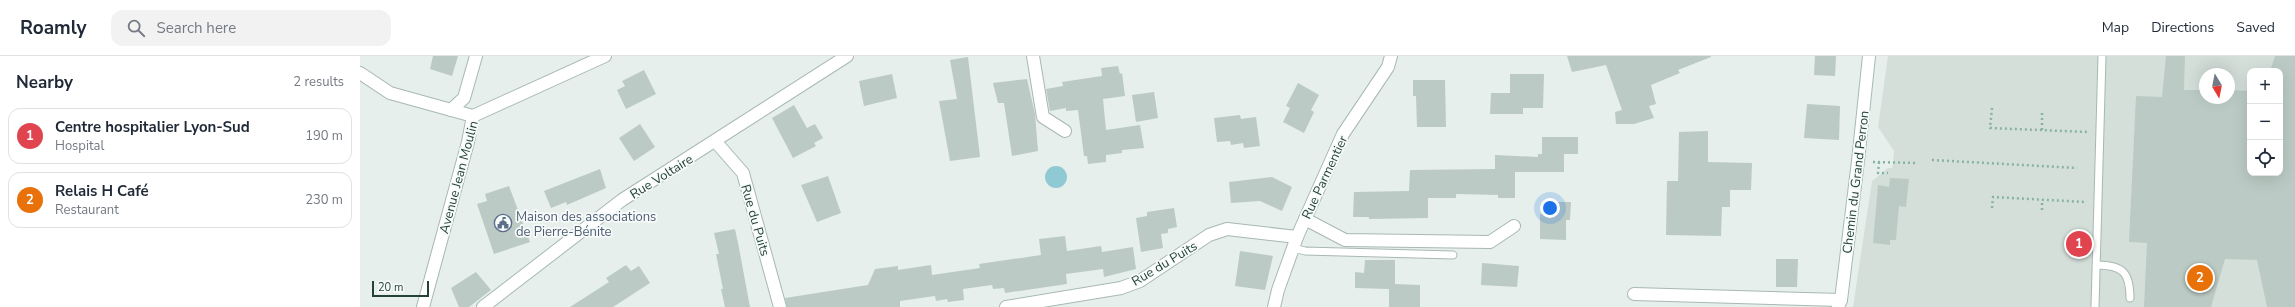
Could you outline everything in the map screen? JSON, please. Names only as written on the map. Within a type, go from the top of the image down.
[{"type":"street","points":[[451,110],[464,98],[476,56]]},
{"type":"street","name":"Avenue Jean Moulin","points":[[423,307],[468,142],[473,116],[605,56]]},
{"type":"street","name":"Rue Voltaire","points":[[483,307],[622,200],[847,56]]},
{"type":"street","points":[[1033,56],[1043,117],[1065,131]]},
{"type":"street","name":"Rue Parmentier","points":[[1274,307],[1295,243],[1343,134],[1388,67],[1391,56]]},
{"type":"street","name":"Chemin du Grand Perron","points":[[1839,303],[1858,161],[1869,56]]},
{"type":"street","points":[[360,73],[390,93],[473,116]]},
{"type":"street","name":"Rue du Puits","points":[[715,141],[743,173],[780,307]]},
{"type":"street","points":[[1305,219],[1345,240],[1490,242],[1514,226]]},
{"type":"street","name":"Rue du Puits","points":[[1006,307],[1122,288],[1140,281],[1209,235],[1227,229],[1295,243]]},
{"type":"street","points":[[1634,294],[1839,303]]},
{"type":"lane","points":[[2095,307],[2102,56]]},
{"type":"lane","points":[[1295,243],[1304,251],[1453,255]]},
{"type":"lane","points":[[2097,265],[2111,265],[2127,274],[2130,282],[2130,298]]},
{"type":"path","points":[[1992,108],[1990,128],[2101,133]]},
{"type":"path","points":[[2042,110],[2042,130]]},
{"type":"path","points":[[1932,160],[2077,168]]},
{"type":"path","points":[[1888,173],[1878,173],[1879,162],[1917,163]]},
{"type":"path","points":[[1992,208],[1993,197],[2099,202]]},
{"type":"path","points":[[2042,200],[2042,210]]},
{"type":"shaded area","points":[[1888,56],[2295,56],[2295,307],[1853,307],[1872,181],[1888,168],[1892,168],[1894,151],[1878,127]]},
{"type":"water","points":[[1056,166],[1064,169],[1067,177],[1064,185],[1056,188],[1048,185],[1045,177],[1048,169]]},
{"type":"building","points":[[433,56],[458,56],[452,76],[430,69]]},
{"type":"building","points":[[1567,56],[1711,57],[1678,70],[1680,73],[1651,85],[1656,104],[1649,106],[1654,118],[1634,124],[1616,124],[1615,112],[1622,110],[1606,65],[1572,72]]},
{"type":"building","points":[[1815,56],[1836,56],[1835,76],[1814,75]]},
{"type":"building","points":[[2166,56],[2185,56],[2184,90],[2199,90],[2199,104],[2235,104],[2235,90],[2247,91],[2247,176],[2283,176],[2283,68],[2271,68],[2275,56],[2295,56],[2295,307],[2267,307],[2257,260],[2225,259],[2211,307],[2144,307],[2147,243],[2129,242],[2136,96],[2162,97]]},
{"type":"building","points":[[968,57],[980,157],[950,161],[939,101],[957,99],[950,60]]},
{"type":"building","points":[[1118,66],[1120,74],[1122,73],[1125,96],[1103,99],[1106,130],[1140,125],[1144,148],[1122,150],[1122,153],[1106,155],[1106,162],[1088,164],[1087,156],[1084,156],[1078,110],[1066,111],[1066,108],[1050,111],[1046,89],[1063,86],[1062,82],[1102,76],[1101,68]]},
{"type":"building","points":[[644,70],[656,94],[626,109],[617,90],[625,86],[622,81]]},
{"type":"building","points":[[892,74],[897,98],[864,106],[859,81]]},
{"type":"building","points":[[1510,74],[1544,74],[1543,108],[1523,108],[1523,114],[1490,114],[1491,93],[1510,93]]},
{"type":"building","points":[[1027,79],[1035,114],[1038,151],[1012,156],[1004,103],[998,103],[993,83]]},
{"type":"building","points":[[1413,80],[1445,80],[1446,127],[1417,127],[1416,96],[1413,96]]},
{"type":"building","points":[[1298,83],[1319,95],[1311,110],[1314,112],[1304,133],[1283,122],[1290,108],[1286,106]]},
{"type":"building","points":[[1154,92],[1158,118],[1136,122],[1132,95]]},
{"type":"building","points":[[1807,104],[1840,106],[1839,140],[1804,138]]},
{"type":"building","points":[[794,105],[807,128],[815,124],[823,138],[814,143],[816,146],[793,158],[772,118]]},
{"type":"building","points":[[1240,115],[1241,119],[1256,117],[1260,146],[1244,148],[1243,143],[1231,145],[1230,141],[1217,142],[1214,118]]},
{"type":"building","points":[[640,124],[655,147],[634,161],[619,138]]},
{"type":"building","points":[[1708,131],[1708,162],[1752,163],[1751,190],[1730,190],[1730,207],[1722,207],[1721,236],[1666,235],[1667,181],[1678,181],[1679,132]]},
{"type":"building","points":[[1542,137],[1578,137],[1578,154],[1564,154],[1564,172],[1515,172],[1515,198],[1498,198],[1498,195],[1456,194],[1456,198],[1428,198],[1428,218],[1369,219],[1369,217],[1353,217],[1354,192],[1409,191],[1410,170],[1495,169],[1495,155],[1538,157],[1538,154],[1542,154]]},
{"type":"building","points":[[600,169],[606,188],[567,205],[566,202],[551,208],[544,191]]},
{"type":"building","points":[[828,176],[841,213],[817,222],[801,185]]},
{"type":"building","points":[[1272,177],[1292,187],[1282,211],[1260,201],[1231,203],[1229,182]]},
{"type":"building","points":[[1890,178],[1909,179],[1906,207],[1899,206],[1896,240],[1890,240],[1890,245],[1873,243],[1878,185],[1889,187]]},
{"type":"building","name":"Maison des associations de Pierre-Bénite","points":[[509,186],[530,242],[494,254],[477,204],[487,201],[485,194]]},
{"type":"building","points":[[1545,202],[1571,202],[1570,220],[1566,220],[1566,240],[1540,239],[1540,214],[1545,214]]},
{"type":"building","points":[[1174,208],[1177,227],[1168,229],[1168,233],[1161,234],[1163,248],[1141,252],[1136,218],[1147,216],[1147,212]]},
{"type":"building","points":[[735,229],[750,307],[725,307],[721,289],[723,289],[716,254],[719,254],[714,233]]},
{"type":"building","points":[[1065,236],[1067,251],[1101,246],[1102,252],[1133,247],[1136,269],[1104,277],[1103,269],[1066,274],[1067,284],[1005,293],[1004,288],[993,289],[992,285],[963,289],[964,300],[948,302],[947,299],[936,301],[935,296],[900,301],[900,307],[787,307],[785,298],[868,285],[875,269],[898,266],[898,270],[931,265],[932,275],[980,268],[979,264],[1041,255],[1039,239]]},
{"type":"building","points":[[1240,251],[1273,256],[1265,290],[1235,286]]},
{"type":"building","points":[[1776,259],[1798,259],[1797,287],[1776,287]]},
{"type":"building","points":[[1365,260],[1395,260],[1395,284],[1420,285],[1420,307],[1389,307],[1389,289],[1355,288],[1355,272],[1364,273]]},
{"type":"building","points":[[1482,263],[1519,266],[1517,287],[1481,285]]},
{"type":"building","points":[[626,265],[631,271],[639,266],[650,283],[613,307],[570,307],[609,282],[606,278]]},
{"type":"building","points":[[476,272],[491,290],[469,307],[459,307],[451,288]]},
{"type":"place","name":"Maison des associations de Pierre-Bénite","points":[[503,223]]},
{"type":"place","name":"Centre hospitalier Lyon-Sud","points":[[2079,244]]},
{"type":"place","name":"Relais H Café","points":[[2200,278]]}]
